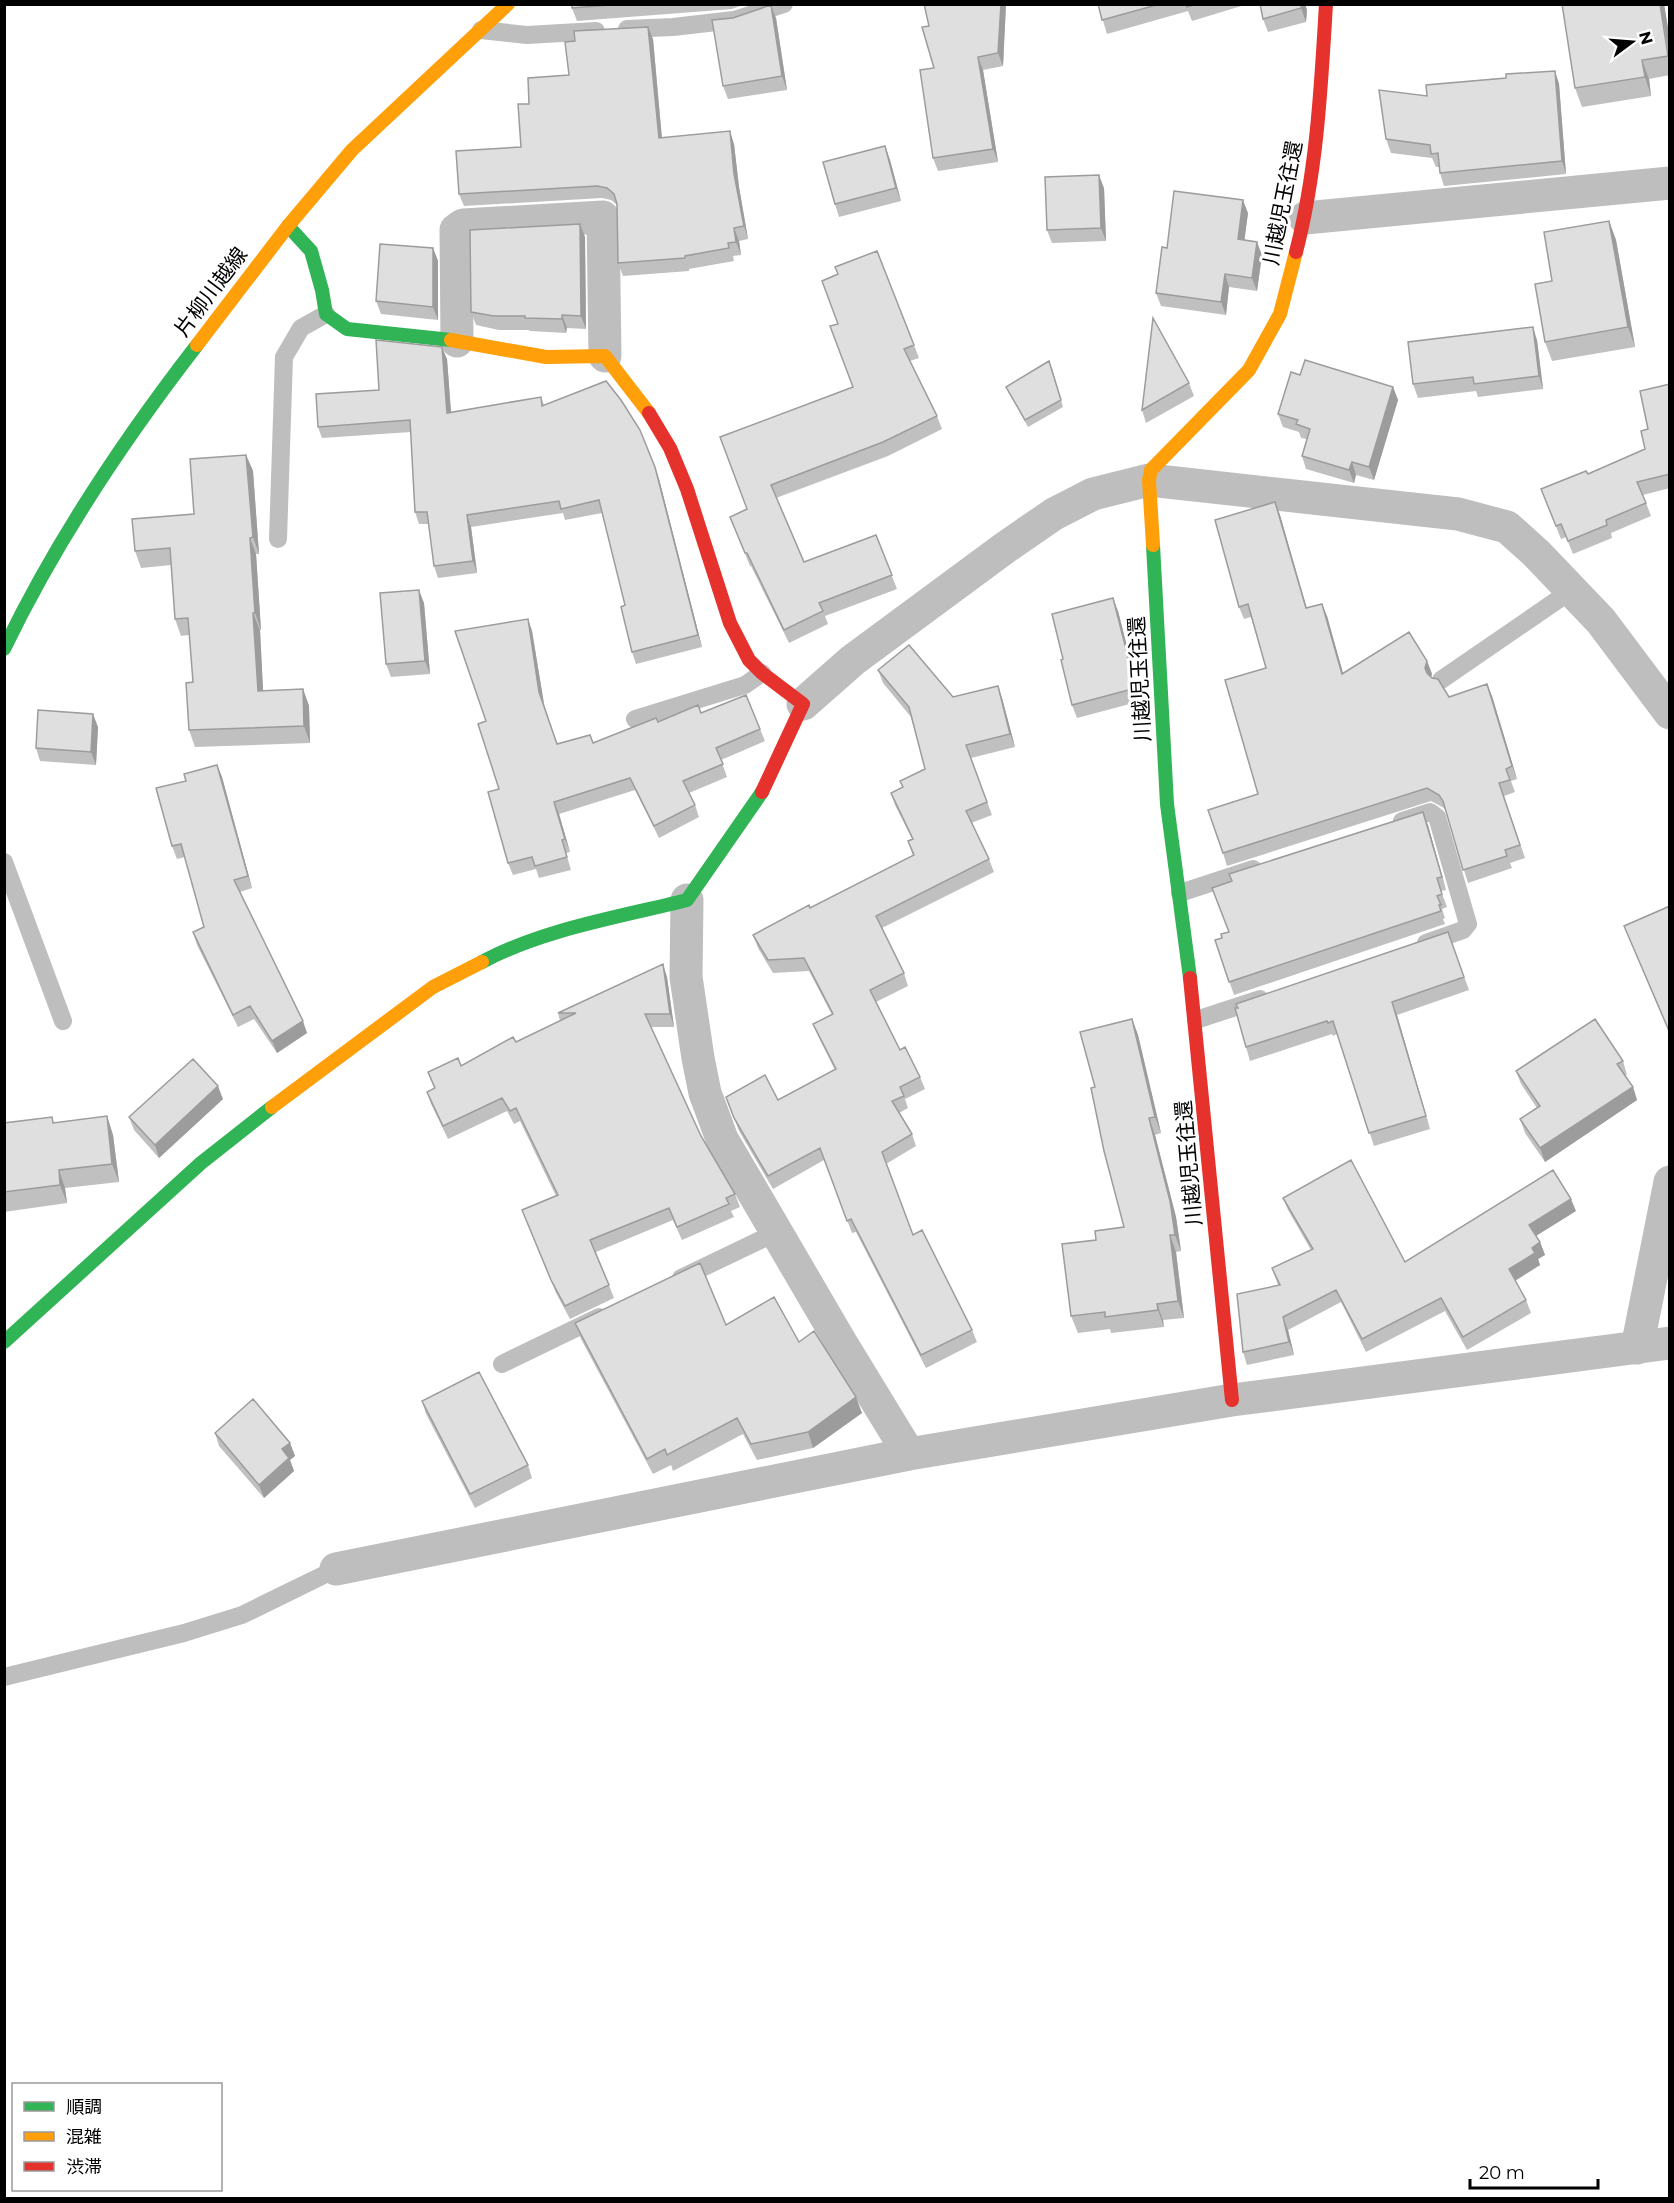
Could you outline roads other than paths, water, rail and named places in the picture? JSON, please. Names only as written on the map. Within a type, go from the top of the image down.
[{"type":"street","name":"片柳川越線","points":[[4,649],[13,606],[184,361],[288,226],[352,150],[508,4]]},
{"type":"street","name":"川越児玉往還","points":[[1232,1400],[1196,1020],[1167,804],[1149,480],[1151,470],[1249,370],[1280,314],[1305,218],[1318,130],[1326,4]]},
{"type":"street","points":[[1305,218],[1670,183]]},
{"type":"street","points":[[457,341],[456,230],[463,225],[603,217],[604,356],[641,401],[670,448],[687,489],[730,623],[749,660],[802,704]]},
{"type":"street","points":[[288,226],[311,250],[326,314],[347,329],[457,341],[546,357],[604,356]]},
{"type":"street","points":[[909,1454],[722,1139],[705,1093],[686,977],[687,900],[762,792],[802,704],[853,660],[1054,514],[1093,494],[1149,480],[1458,514],[1507,527],[1536,553],[1601,621],[1670,713]]},
{"type":"street","points":[[4,1342],[201,1163],[307,1079],[433,987],[498,953],[545,936],[687,900]]},
{"type":"street","points":[[1637,1348],[1670,1182]]},
{"type":"street","points":[[336,1569],[909,1454],[1232,1400],[1670,1343]]},
{"type":"lane","points":[[481,30],[527,35],[673,27],[734,20],[784,4]]},
{"type":"lane","points":[[278,539],[284,357],[301,328],[326,314]]},
{"type":"lane","points":[[1441,680],[1572,590]]},
{"type":"lane","points":[[635,719],[745,685],[762,673]]},
{"type":"lane","points":[[1384,827],[1430,812],[1437,817],[1468,924],[1464,930],[1408,949]]},
{"type":"lane","points":[[4,862],[63,1021]]},
{"type":"lane","points":[[1180,893],[1271,863]]},
{"type":"lane","points":[[1196,1020],[1274,994]]},
{"type":"lane","points":[[660,1288],[777,1232]]},
{"type":"lane","points":[[502,1364],[618,1308]]},
{"type":"lane","points":[[4,1677],[184,1633],[242,1615],[336,1569]]}]
